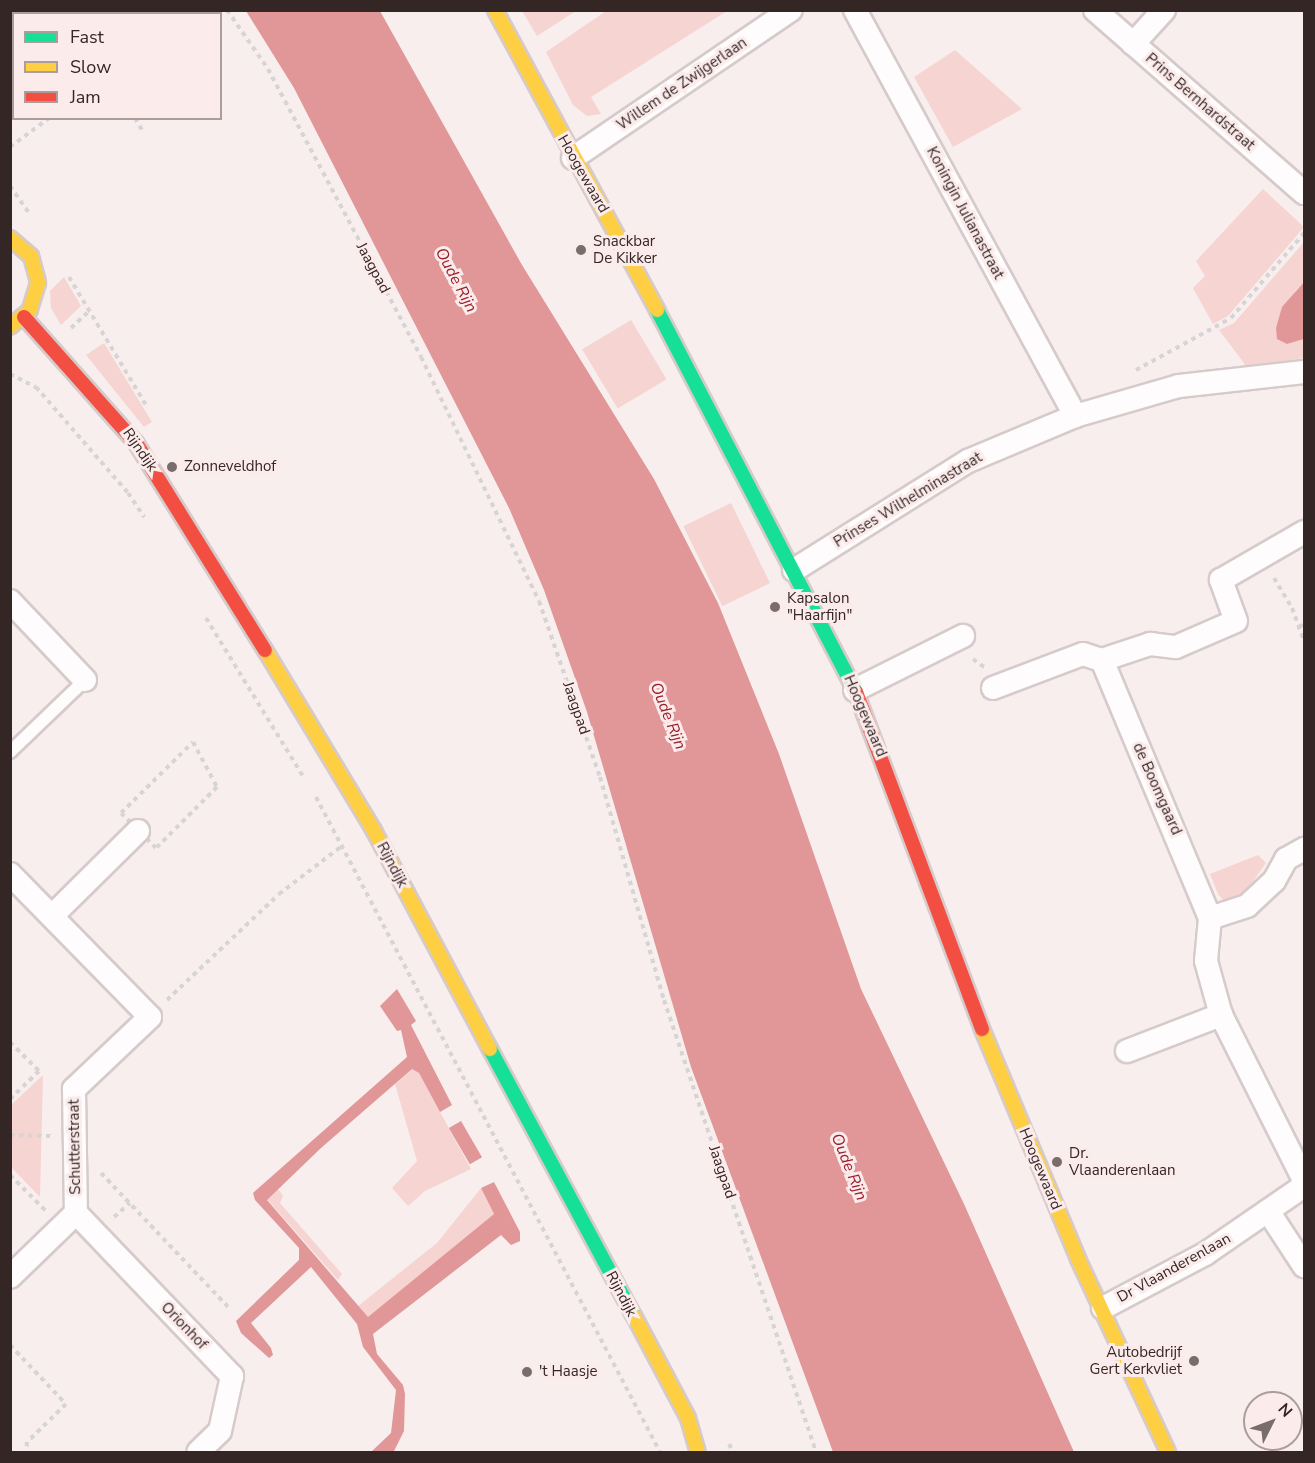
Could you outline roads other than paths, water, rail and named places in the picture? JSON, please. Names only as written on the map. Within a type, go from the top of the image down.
[{"type":"street","name":"Hoogewaard","points":[[495,10],[573,158],[622,241],[855,690],[900,802],[956,967],[1073,1248],[1103,1308],[1168,1452]]},
{"type":"street","name":"Willem de Zwijgerlaan","points":[[573,158],[791,10]]},
{"type":"street","name":"Koningin Julianastraat","points":[[855,10],[1075,416]]},
{"type":"street","name":"Prins Bernhardstraat","points":[[1095,10],[1305,193]]},
{"type":"street","points":[[1133,44],[1164,10]]},
{"type":"street","points":[[10,238],[25,248],[38,274],[34,302],[24,317],[10,327]]},
{"type":"street","name":"Rijndijk","points":[[24,317],[136,443],[312,726],[380,841],[682,1408],[698,1452]]},
{"type":"street","name":"Prinses Wilhelminastraat","points":[[794,570],[968,461],[1075,416],[1179,386],[1305,372]]},
{"type":"street","points":[[993,688],[1083,654],[1102,660],[1150,644],[1176,647],[1236,621],[1221,580],[1305,532]]},
{"type":"street","points":[[10,601],[85,680]]},
{"type":"street","points":[[855,690],[963,636]]},
{"type":"street","name":"de Boomgaard","points":[[1102,660],[1210,918],[1206,961],[1221,1015],[1305,1180]]},
{"type":"street","points":[[10,874],[52,916],[138,831]]},
{"type":"street","points":[[1210,918],[1247,906],[1274,881],[1286,859],[1305,849]]},
{"type":"street","name":"Schutterstraat","points":[[52,916],[150,1017],[75,1089],[69,1220]]},
{"type":"street","points":[[1127,1051],[1221,1015]]},
{"type":"street","name":"Dr Vlaanderenlaan","points":[[1103,1308],[1205,1254],[1305,1186]]},
{"type":"street","points":[[1268,1211],[1305,1266]]},
{"type":"street","points":[[10,1277],[69,1220]]},
{"type":"street","name":"Orionhof","points":[[69,1220],[232,1376],[220,1431],[198,1452]]},
{"type":"lane","points":[[10,752],[85,680]]},
{"type":"water","name":"Oude Rijn","points":[[246,11],[380,11],[522,265],[654,479],[718,603],[779,754],[861,989],[964,1204],[1074,1452],[833,1452],[691,1067],[587,712],[544,590],[509,508],[294,88]]},
{"type":"water","points":[[1304,282],[1304,339],[1287,344],[1277,339],[1276,328],[1282,307]]},
{"type":"water","points":[[397,989],[416,1021],[411,1025],[452,1105],[440,1112],[419,1073],[412,1069],[321,1148],[267,1200],[368,1317],[494,1214],[481,1188],[494,1182],[520,1232],[520,1241],[511,1245],[501,1235],[373,1334],[377,1354],[403,1385],[405,1394],[404,1431],[394,1451],[371,1452],[391,1433],[396,1390],[363,1347],[357,1324],[311,1267],[251,1323],[271,1348],[273,1355],[269,1358],[241,1333],[236,1321],[299,1260],[299,1248],[255,1200],[253,1193],[407,1057],[401,1030],[397,1031],[380,1006]]},
{"type":"water","points":[[461,1121],[482,1157],[470,1164],[449,1128]]},
{"type":"place","name":"Snackbar De Kikker","points":[[581,250]]},
{"type":"place","name":"Zonneveldhof","points":[[172,467]]},
{"type":"place","name":"Kapsalon \"Haarfijn\"","points":[[775,607]]},
{"type":"place","name":"Dr. Vlaanderenlaan","points":[[1057,1162]]},
{"type":"place","name":"Autobedrijf Gert Kerkvliet","points":[[1194,1361]]},
{"type":"place","name":"'t Haasje","points":[[527,1372]]}]
